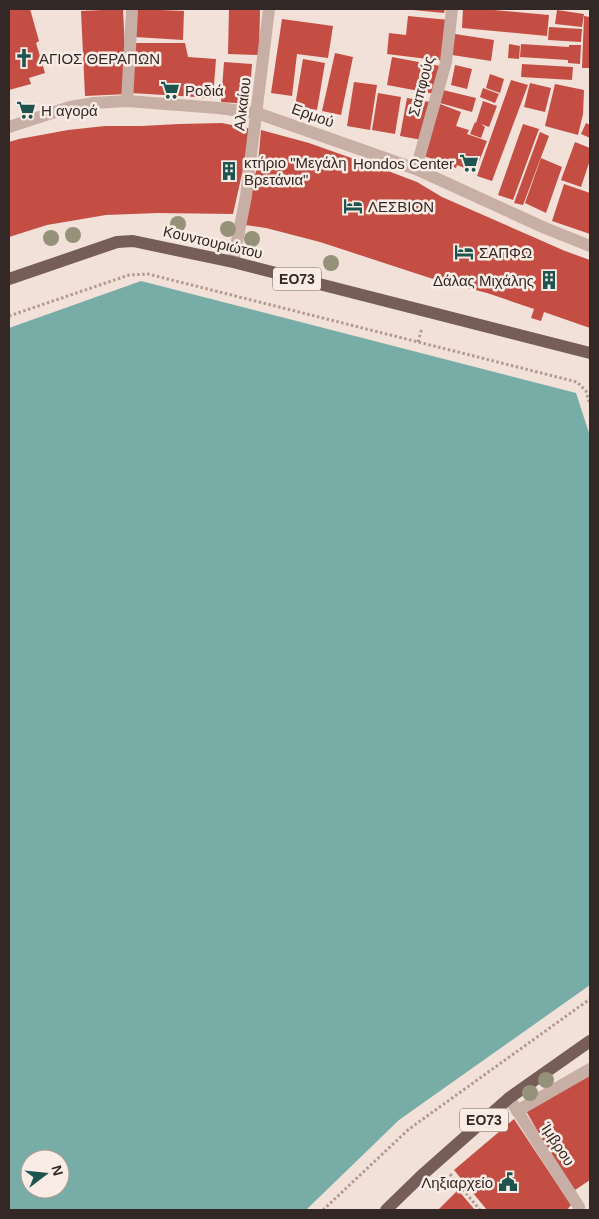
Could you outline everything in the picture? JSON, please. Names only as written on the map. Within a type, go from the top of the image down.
[{"type":"main road","name":"Κουντουριώτου","points":[[9,280],[117,242],[132,241],[234,262],[589,354]]},
{"type":"main road","name":"ΕΟ73","points":[[386,1210],[420,1176],[509,1098],[590,1041]]},
{"type":"street","name":"Αλκαίου","points":[[234,262],[246,196],[269,9]]},
{"type":"street","name":"Σαπφούς","points":[[416,169],[446,62],[452,9]]},
{"type":"street","points":[[128,101],[132,12]]},
{"type":"street","name":"Ερμού","points":[[9,127],[70,107],[94,103],[128,101],[257,113],[416,169],[545,228],[590,246]]},
{"type":"street","points":[[517,1111],[590,1069]]},
{"type":"street","name":"Ίμβρου","points":[[509,1098],[582,1206]]},
{"type":"path","points":[[9,316],[129,275],[148,274],[577,382],[586,391],[590,405]]},
{"type":"path","points":[[323,1210],[409,1129],[590,999]]},
{"type":"path","points":[[438,1160],[480,1210]]},
{"type":"water","points":[[141,281],[576,393],[590,436],[590,985],[399,1120],[306,1210],[9,1210],[9,328]]},
{"type":"building","name":"ΑΓΙΟΣ ΘΕΡΑΠΩΝ","points":[[9,9],[30,9],[39,41],[36,43],[45,73],[29,78],[31,84],[9,90]]},
{"type":"building","points":[[123,9],[127,94],[85,96],[81,11]]},
{"type":"building","points":[[137,9],[184,11],[183,40],[135,37]]},
{"type":"building","points":[[229,9],[260,9],[259,55],[228,54]]},
{"type":"building","points":[[413,9],[445,9],[444,13]]},
{"type":"building","points":[[463,9],[549,15],[547,36],[462,28]]},
{"type":"building","points":[[557,10],[584,14],[582,27],[555,24]]},
{"type":"building","points":[[408,16],[449,20],[444,61],[387,54],[389,33],[406,35]]},
{"type":"building","points":[[584,16],[590,17],[590,68],[582,68]]},
{"type":"building","points":[[282,19],[333,26],[328,58],[297,54],[292,96],[271,93]]},
{"type":"building","points":[[549,27],[582,29],[581,42],[548,40]]},
{"type":"building","points":[[455,34],[494,40],[491,61],[452,55]]},
{"type":"building","points":[[132,43],[185,43],[188,57],[216,59],[213,98],[131,93]]},
{"type":"building","points":[[509,44],[520,46],[519,59],[508,58]]},
{"type":"building","points":[[521,44],[569,47],[569,45],[581,45],[580,64],[568,63],[568,60],[520,57]]},
{"type":"building","points":[[335,53],[353,57],[341,115],[322,111]]},
{"type":"building","points":[[392,57],[440,66],[435,94],[387,85]]},
{"type":"building","points":[[303,59],[325,63],[317,110],[295,106]]},
{"type":"building","points":[[224,62],[252,64],[249,104],[221,102]]},
{"type":"building","points":[[522,64],[573,67],[572,80],[521,77]]},
{"type":"building","points":[[455,65],[472,69],[467,89],[451,85]]},
{"type":"building","points":[[490,74],[504,79],[500,93],[486,88]]},
{"type":"building","points":[[511,80],[528,85],[492,181],[477,176]]},
{"type":"building","points":[[354,82],[377,85],[370,130],[347,126]]},
{"type":"building","points":[[530,83],[551,88],[545,112],[524,107]]},
{"type":"building","points":[[555,84],[584,90],[583,114],[578,135],[545,126]]},
{"type":"building","points":[[483,88],[499,94],[495,103],[480,97]]},
{"type":"building","points":[[443,90],[476,98],[472,112],[440,103]]},
{"type":"building","points":[[378,93],[401,97],[395,134],[372,130]]},
{"type":"building","points":[[407,98],[430,102],[422,140],[400,136]]},
{"type":"building","points":[[483,101],[497,106],[489,127],[481,124],[485,127],[481,138],[470,134],[476,123]]},
{"type":"building","points":[[440,104],[461,112],[456,126],[469,130],[467,134],[487,141],[475,172],[457,165],[456,168],[424,156]]},
{"type":"building","points":[[222,123],[252,129],[233,214],[158,213],[106,215],[47,225],[9,237],[9,142],[68,130],[105,126]]},
{"type":"building","points":[[586,123],[590,125],[590,138],[581,134]]},
{"type":"building","points":[[523,124],[539,129],[513,200],[498,195]]},
{"type":"building","points":[[261,130],[309,143],[417,182],[442,197],[565,251],[590,260],[590,328],[544,312],[541,321],[531,318],[534,309],[487,293],[430,278],[320,242],[266,228],[245,225],[258,164]]},
{"type":"building","points":[[540,132],[549,136],[523,205],[514,203]]},
{"type":"building","points":[[575,142],[590,148],[590,160],[581,187],[561,180]]},
{"type":"building","points":[[541,158],[562,167],[546,213],[525,203]]},
{"type":"building","points":[[564,184],[590,193],[590,234],[552,221]]},
{"type":"building","points":[[590,1073],[590,1180],[572,1192],[525,1109]]},
{"type":"building","points":[[514,1119],[571,1205],[567,1210],[487,1210],[454,1170]]},
{"type":"building","points":[[458,1190],[475,1210],[438,1210]]},
{"type":"place","name":"ΑΓΙΟΣ ΘΕΡΑΠΩΝ","points":[[24,58]]},
{"type":"place","name":"Ροδιά","points":[[170,90]]},
{"type":"place","name":"Η αγορά","points":[[26,110]]},
{"type":"place","name":"Hondos Center","points":[[469,163]]},
{"type":"place","name":"κτήριο \"Μεγάλη Βρετάνια\"","points":[[229,171]]},
{"type":"place","name":"ΛΕΣΒΙΟΝ","points":[[353,206]]},
{"type":"place","name":"ΣΑΠΦΩ","points":[[464,252]]},
{"type":"place","name":"Δάλας Μιχάλης","points":[[549,280]]},
{"type":"place","name":"Ληξιαρχείο","points":[[508,1182]]}]
